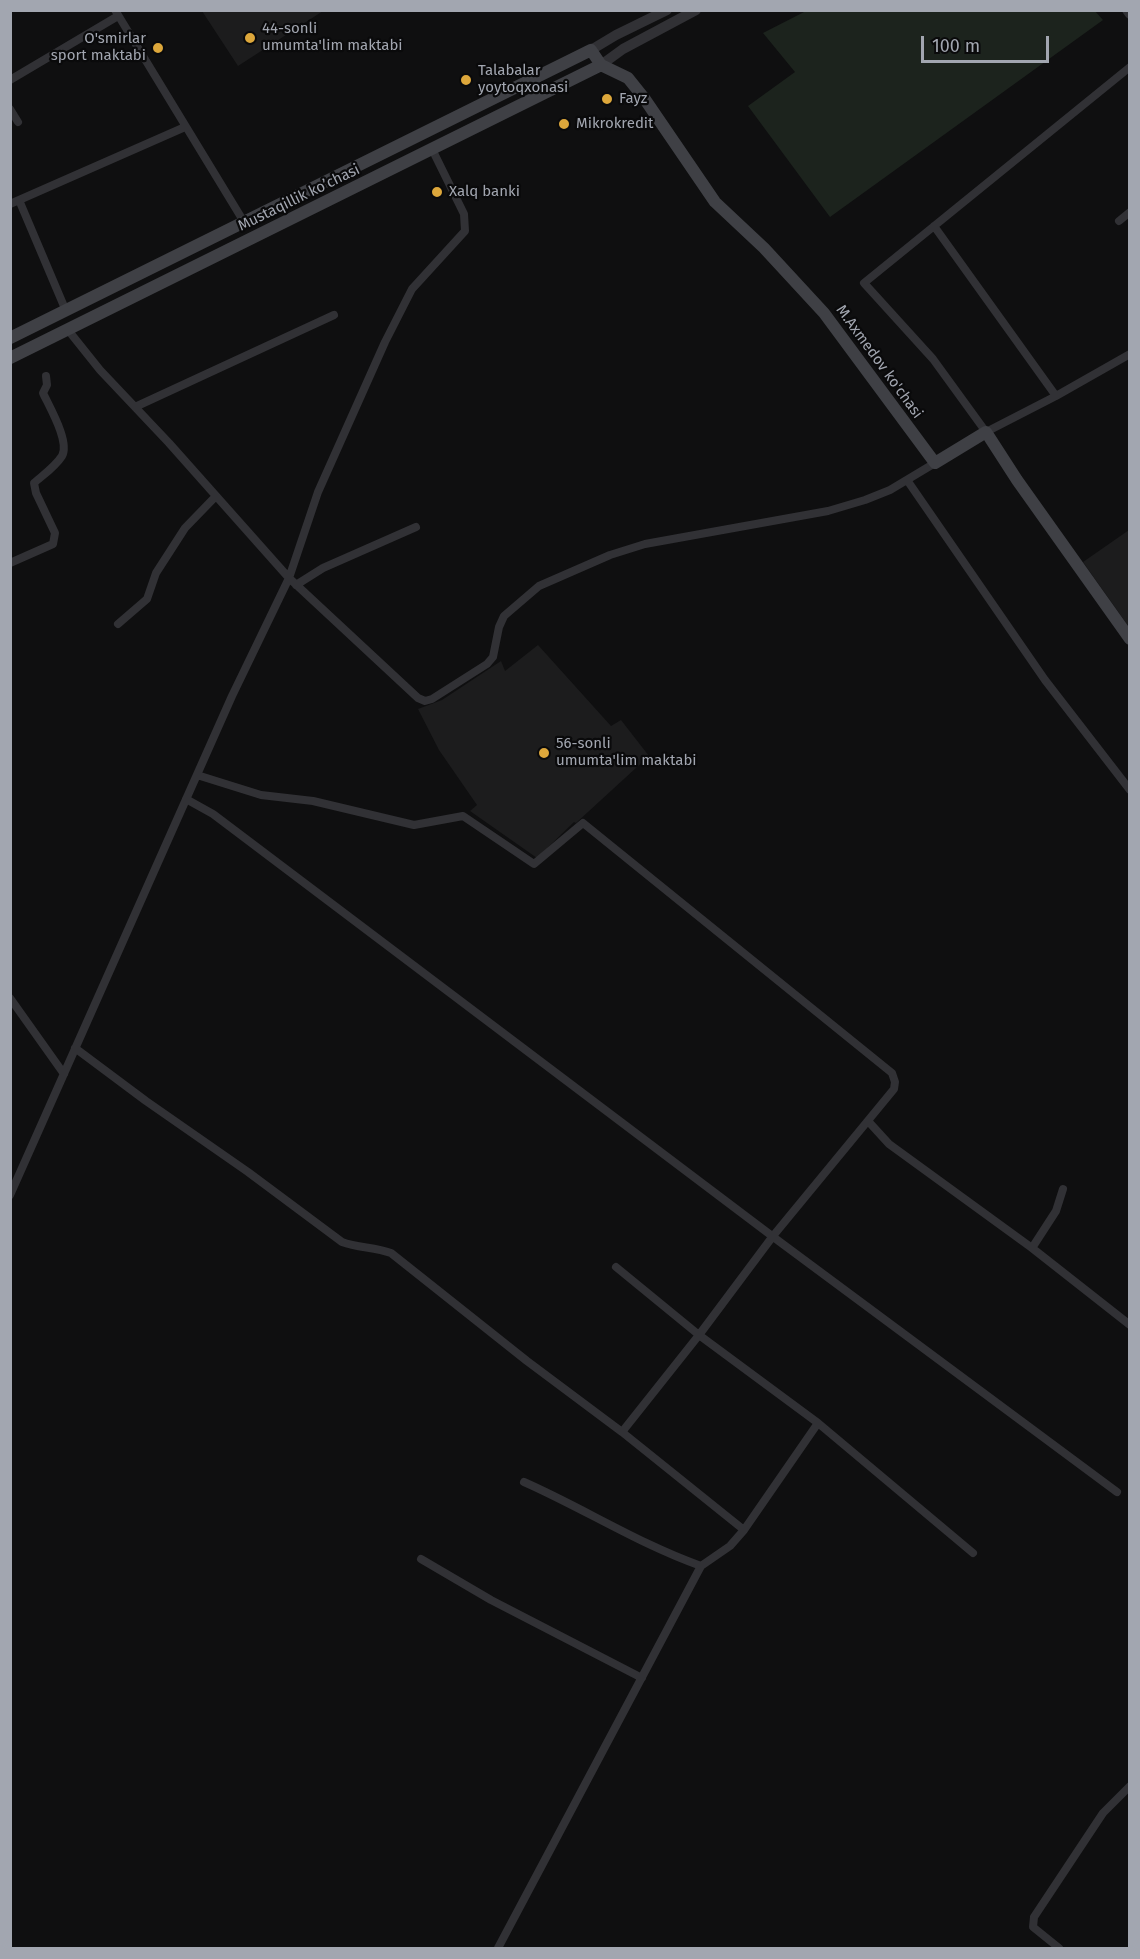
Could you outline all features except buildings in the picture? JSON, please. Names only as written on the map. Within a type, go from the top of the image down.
[{"type":"main road","points":[[591,50],[601,65]]},
{"type":"main road","name":"Mustaqillik ko’chasi","points":[[10,338],[591,50]]},
{"type":"main road","name":"Mustaqillik ko’chasi","points":[[10,358],[601,65]]},
{"type":"main road","name":"M.Axmedov ko'chasi","points":[[601,65],[628,78],[715,202],[764,248],[824,313],[935,463]]},
{"type":"main road","points":[[935,463],[983,433],[1130,639]]},
{"type":"street","points":[[591,50],[667,10]]},
{"type":"street","points":[[601,65],[623,49],[696,10]]},
{"type":"street","points":[[10,80],[116,13],[243,222]]},
{"type":"street","points":[[1130,67],[864,283],[933,359],[983,433],[1056,396],[1130,354]]},
{"type":"street","points":[[10,109],[18,122]]},
{"type":"street","points":[[66,311],[15,202],[185,127]]},
{"type":"street","points":[[10,1195],[186,799],[289,578],[318,492],[386,342],[412,289],[465,231],[464,214],[432,149]]},
{"type":"street","points":[[1119,220],[1130,212]]},
{"type":"street","points":[[934,226],[1056,396]]},
{"type":"street","points":[[135,406],[334,315]]},
{"type":"street","points":[[68,330],[100,369],[289,578],[418,698],[425,701],[432,699],[487,664],[494,657],[499,627],[504,616],[539,586],[610,555],[645,544],[828,511],[866,501],[890,490],[935,463]]},
{"type":"street","points":[[10,563],[53,544],[55,533],[36,493],[34,483],[57,463],[65,450],[64,441],[44,393],[47,385],[46,376]]},
{"type":"street","points":[[907,480],[1045,680],[1130,790]]},
{"type":"street","points":[[118,624],[147,599],[156,573],[185,528],[216,496]]},
{"type":"street","points":[[296,585],[323,568],[416,527]]},
{"type":"street","points":[[197,775],[261,795],[313,801],[414,825],[463,816],[534,864],[583,823],[892,1073],[895,1082],[894,1089],[773,1236],[622,1432]]},
{"type":"street","points":[[186,799],[213,814],[1117,1492]]},
{"type":"street","points":[[10,998],[64,1074]]},
{"type":"street","points":[[75,1048],[342,1242],[355,1247],[369,1247],[391,1253],[744,1530]]},
{"type":"street","points":[[868,1121],[890,1144],[1032,1248],[1130,1325]]},
{"type":"street","points":[[1032,1248],[1056,1211],[1063,1189]]},
{"type":"street","points":[[616,1267],[699,1335],[818,1423],[973,1553]]},
{"type":"street","points":[[498,1948],[700,1566],[730,1546],[744,1530],[818,1423]]},
{"type":"street","points":[[524,1482],[700,1566]]},
{"type":"street","points":[[421,1559],[490,1600],[642,1678]]},
{"type":"street","points":[[1059,1948],[1033,1927],[1034,1917],[1103,1813],[1130,1786]]},
{"type":"shaded area","points":[[1094,10],[1103,20],[830,217],[748,106],[795,72],[763,33],[806,11]]},
{"type":"shaded area","name":"44-sonli umumta'lim maktabi","points":[[202,11],[323,11],[238,66]]},
{"type":"shaded area","points":[[1129,530],[1129,627],[1083,562]]},
{"type":"shaded area","name":"56-sonli umumta'lim maktabi","points":[[538,645],[611,726],[621,720],[649,756],[537,858],[470,811],[477,805],[439,750],[418,709],[442,700],[501,661],[505,671]]},
{"type":"place","name":"44-sonli umumta'lim maktabi","points":[[250,38]]},
{"type":"place","name":"O'smirlar sport maktabi","points":[[158,48]]},
{"type":"place","name":"Talabalar yoytoqxonasi","points":[[466,80]]},
{"type":"place","name":"Fayz","points":[[607,99]]},
{"type":"place","name":"Mikrokredit","points":[[564,124]]},
{"type":"place","name":"Xalq banki","points":[[437,192]]},
{"type":"place","name":"56-sonli umumta'lim maktabi","points":[[544,753]]}]
